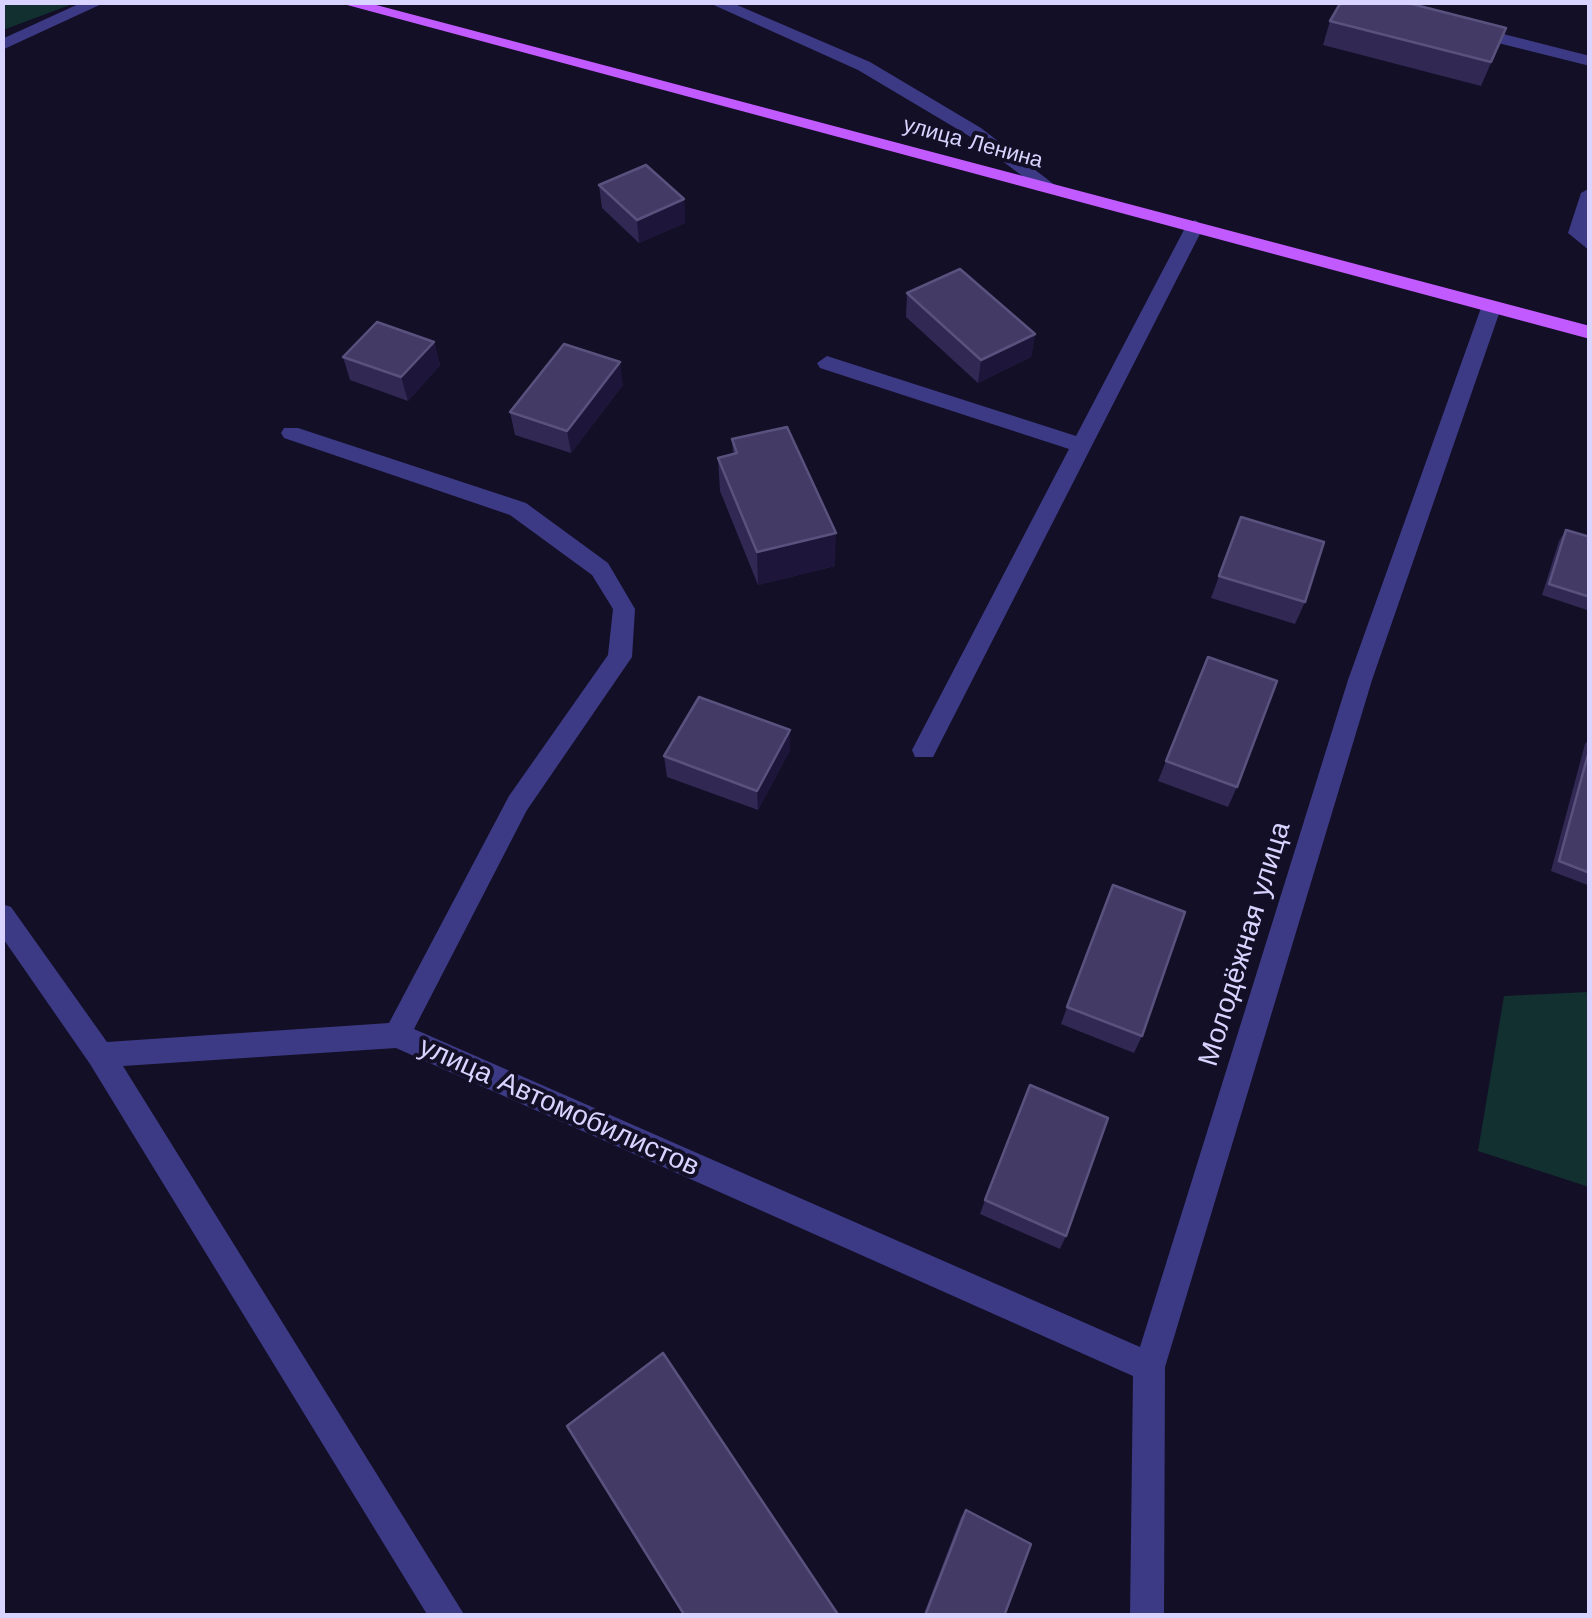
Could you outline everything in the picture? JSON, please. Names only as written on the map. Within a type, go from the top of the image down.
[{"type":"main road","name":"улица Ленина","points":[[344,2],[1590,333]]},
{"type":"street","points":[[2,44],[98,2]]},
{"type":"street","points":[[715,2],[864,66],[975,132],[1047,186]]},
{"type":"street","points":[[1457,27],[1590,61]]},
{"type":"street","points":[[1590,192],[1578,233],[1590,245]]},
{"type":"street","points":[[924,750],[1194,226]]},
{"type":"street","name":"Молодёжная улица","points":[[1147,1616],[1148,1367],[1360,680],[1491,308]]},
{"type":"street","points":[[827,363],[1082,444]]},
{"type":"street","points":[[290,433],[518,510],[600,569],[624,608],[620,657],[518,804],[397,1035]]},
{"type":"street","points":[[2,915],[100,1055],[448,1616]]},
{"type":"street","name":"улица Автомобилистов","points":[[100,1055],[397,1035],[1148,1367]]},
{"type":"green space","points":[[3,2],[75,2],[75,3],[3,30]]},
{"type":"green space","points":[[1590,992],[1589,1187],[1478,1151],[1504,996]]},
{"type":"building","points":[[1341,2],[1404,2],[1506,28],[1491,62],[1330,21]]},
{"type":"building","points":[[646,165],[684,199],[637,220],[599,185]]},
{"type":"building","points":[[960,269],[1035,334],[981,360],[907,293]]},
{"type":"building","points":[[377,322],[434,342],[401,377],[343,357]]},
{"type":"building","points":[[564,344],[620,362],[567,431],[510,412]]},
{"type":"building","points":[[787,427],[836,533],[757,552],[718,458],[737,453],[732,439]]},
{"type":"building","points":[[1241,517],[1324,542],[1305,602],[1219,576]]},
{"type":"building","points":[[1566,530],[1590,537],[1590,597],[1549,584]]},
{"type":"building","points":[[1208,657],[1277,681],[1237,787],[1166,761]]},
{"type":"building","points":[[699,697],[790,730],[757,791],[664,756]]},
{"type":"building","points":[[1590,747],[1590,873],[1559,861]]},
{"type":"building","points":[[1113,885],[1185,912],[1142,1036],[1067,1007]]},
{"type":"building","points":[[1030,1085],[1108,1118],[1066,1236],[985,1200]]},
{"type":"building","points":[[663,1353],[839,1616],[685,1616],[567,1426]]},
{"type":"building","points":[[966,1510],[1031,1544],[1004,1616],[925,1616]]}]
